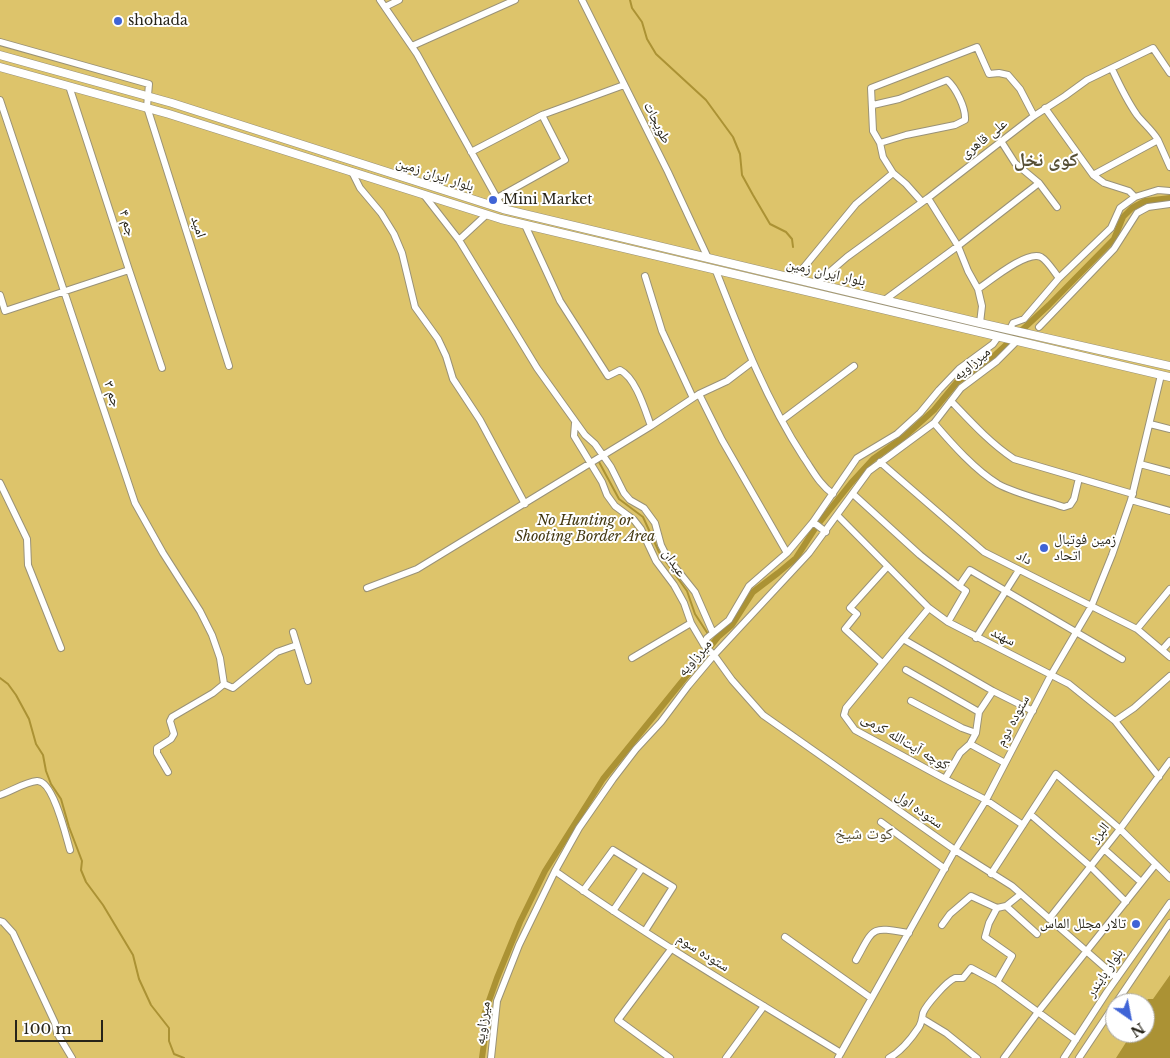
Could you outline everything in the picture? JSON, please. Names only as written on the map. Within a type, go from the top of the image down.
[{"type":"main road","name":"بلوار ایران زمین","points":[[0,55],[147,96],[503,210],[1170,366]]},
{"type":"main road","name":"بلوار ایران زمین","points":[[0,67],[147,107],[486,215],[1017,341]]},
{"type":"main road","points":[[1017,341],[1170,377]]},
{"type":"street","points":[[380,0],[412,46],[503,210]]},
{"type":"street","points":[[385,7],[399,0]]},
{"type":"street","points":[[412,46],[515,0]]},
{"type":"street","name":"طویجات","points":[[582,0],[668,172],[708,258]]},
{"type":"street","points":[[0,42],[149,84],[147,96]]},
{"type":"street","points":[[922,202],[893,173],[883,157],[880,143],[873,131],[871,88],[977,47],[989,74],[1008,74],[1020,89],[1034,116]]},
{"type":"street","name":"علی قاهری","points":[[816,284],[847,257],[928,198],[1034,116],[1087,80],[1153,48],[1170,73]]},
{"type":"street","points":[[1112,68],[1122,91],[1138,116],[1151,128],[1170,167]]},
{"type":"street","points":[[873,106],[899,99],[947,80],[952,84],[966,114],[965,120],[955,125],[906,135],[880,143]]},
{"type":"street","points":[[471,152],[542,115],[624,85]]},
{"type":"street","name":"جم ۴","points":[[69,86],[128,270],[162,368]]},
{"type":"street","name":"امید","points":[[147,96],[147,107],[229,366]]},
{"type":"street","name":"جم ۳","points":[[0,100],[135,503],[212,635],[220,658],[224,684]]},
{"type":"street","points":[[1045,108],[1094,175],[1104,183],[1129,190],[1135,196]]},
{"type":"street","points":[[497,198],[565,160],[542,115]]},
{"type":"street","points":[[1094,175],[1158,140]]},
{"type":"street","points":[[1001,141],[1015,163],[1039,183],[1057,207]]},
{"type":"street","points":[[352,172],[360,188],[381,213],[394,234],[402,253],[415,306],[438,339],[446,356],[453,379],[480,420],[525,504]]},
{"type":"street","points":[[794,278],[856,204],[893,173]]},
{"type":"street","points":[[886,299],[1039,183]]},
{"type":"street","points":[[1012,329],[1013,323],[1024,319],[1059,278],[1111,228],[1120,208],[1135,196],[1158,190],[1170,191]]},
{"type":"street","name":"عیدان","points":[[424,195],[459,240],[537,368],[585,435],[596,444],[604,455],[624,493],[630,500],[644,508],[655,523],[661,545],[667,557],[695,592],[711,635]]},
{"type":"street","points":[[928,198],[958,246],[978,289],[982,306],[980,322]]},
{"type":"street","points":[[1039,327],[1114,249],[1137,213],[1148,207],[1170,204]]},
{"type":"street","points":[[459,240],[486,215]]},
{"type":"street","points":[[525,225],[560,301],[608,376],[620,370],[626,372],[639,395],[651,426]]},
{"type":"street","points":[[978,289],[1011,266],[1034,256],[1041,257],[1059,278]]},
{"type":"street","points":[[0,295],[5,311],[128,270]]},
{"type":"street","points":[[716,271],[752,362],[782,420],[824,488],[833,494]]},
{"type":"street","points":[[645,276],[662,331],[696,396],[787,554]]},
{"type":"street","points":[[705,646],[711,635],[729,620],[749,586],[787,554],[814,522],[857,458],[896,434],[920,413],[959,370],[1000,337]]},
{"type":"street","name":"میرزاویه","points":[[492,1058],[497,1001],[519,945],[555,871],[579,828],[613,779],[636,749],[661,722],[713,654],[809,553],[824,530],[838,516],[869,471],[934,423],[961,388],[997,360],[1017,341]]},
{"type":"street","points":[[367,588],[417,569],[651,426],[696,396],[727,381],[752,362]]},
{"type":"street","points":[[782,420],[854,366]]},
{"type":"street","name":"ستوده دوم","points":[[839,1055],[955,850],[986,800],[1051,675],[1091,607],[1112,555],[1132,497],[1161,375]]},
{"type":"street","points":[[951,401],[975,427],[998,448],[1014,459],[1079,478],[1170,511]]},
{"type":"street","name":"عیدان","points":[[576,423],[574,436],[607,495],[615,506],[634,520],[641,529],[656,561],[674,585],[684,603],[691,623],[705,646]]},
{"type":"street","points":[[934,423],[951,443],[999,484],[1064,507],[1070,505],[1074,499],[1079,478]]},
{"type":"street","points":[[1150,424],[1170,429]]},
{"type":"street","name":"داد","points":[[880,462],[984,552],[1137,629],[1170,657]]},
{"type":"street","points":[[1140,464],[1170,472]]},
{"type":"street","points":[[0,483],[27,539],[28,565],[61,648]]},
{"type":"street","points":[[853,494],[920,555],[966,591],[948,622]]},
{"type":"street","name":"سهند","points":[[838,516],[929,608],[948,622],[976,638],[1069,684],[1115,721],[1159,777]]},
{"type":"street","points":[[814,522],[824,530]]},
{"type":"street","points":[[882,663],[844,630],[857,614],[850,608],[887,567]]},
{"type":"street","points":[[959,586],[970,570],[1122,659]]},
{"type":"street","points":[[976,638],[1019,570]]},
{"type":"street","points":[[1137,629],[1170,589]]},
{"type":"street","name":"کوچه آیت‌الله کرمی","points":[[929,608],[846,708],[844,715],[847,722],[855,730],[986,800],[1023,825]]},
{"type":"street","points":[[632,658],[691,623]]},
{"type":"street","points":[[293,632],[308,681]]},
{"type":"street","points":[[903,639],[993,691],[1033,711]]},
{"type":"street","points":[[1162,650],[1170,641]]},
{"type":"street","points":[[168,772],[157,753],[157,748],[171,739],[174,734],[170,722],[172,717],[213,693],[224,684],[233,688],[277,652],[297,645]]},
{"type":"street","name":"ستوده اول","points":[[705,646],[763,715],[955,850],[1012,886],[1117,978]]},
{"type":"street","points":[[906,670],[978,712]]},
{"type":"street","points":[[1115,721],[1134,708],[1170,676]]},
{"type":"street","points":[[945,779],[960,753],[970,744],[976,732],[978,712],[993,691]]},
{"type":"street","points":[[912,701],[962,728],[976,732]]},
{"type":"street","points":[[970,744],[1005,764]]},
{"type":"street","name":"البرز","points":[[1049,919],[1120,829],[1170,761]]},
{"type":"street","points":[[991,874],[1056,774],[1120,829],[1170,878]]},
{"type":"street","points":[[0,795],[30,783],[43,782],[51,791],[70,850]]},
{"type":"street","points":[[1030,814],[1090,866],[1126,902]]},
{"type":"street","points":[[881,822],[945,869]]},
{"type":"street","points":[[1104,848],[1141,882]]},
{"type":"street","points":[[583,891],[613,850],[673,886],[645,931]]},
{"type":"street","points":[[1004,1058],[1038,1012],[1155,865]]},
{"type":"street","points":[[613,911],[642,868]]},
{"type":"street","name":"ستوده سوم","points":[[555,871],[613,911],[839,1055]]},
{"type":"street","points":[[942,925],[950,914],[971,896],[997,908],[1006,906],[1021,894]]},
{"type":"street","name":"بلوار بایندر","points":[[1066,1057],[1117,978],[1170,903]]},
{"type":"street","points":[[1006,906],[1037,934]]},
{"type":"street","points":[[997,908],[989,923],[985,937],[1012,956],[997,982]]},
{"type":"street","points":[[0,921],[13,933],[55,1023],[57,1033],[72,1058]]},
{"type":"street","name":"بلوار بایندر","points":[[1122,993],[1170,922]]},
{"type":"street","points":[[856,960],[871,934],[876,930],[884,929],[909,933]]},
{"type":"street","points":[[785,937],[871,998]]},
{"type":"street","points":[[670,1058],[618,1020],[672,948]]},
{"type":"street","points":[[894,1057],[909,1042],[923,1019],[924,1011],[942,988],[954,978],[963,978],[971,968],[997,982],[1076,1040]]},
{"type":"street","points":[[726,1058],[764,1006]]},
{"type":"street","points":[[923,1019],[946,1033],[977,1058]]},
{"type":"street","name":"بلوار بایندر","points":[[1079,1058],[1105,1019]]},
{"type":"green space","name":"No Hunting or Shooting Border Area","points":[[0,0],[1170,0],[1170,1058],[0,1058]]},
{"type":"shaded area","points":[[1170,975],[1170,1058],[1116,1058],[1126,1043],[1155,1043],[1155,996]]},
{"type":"waterway","points":[[630,0],[632,8],[642,22],[647,39],[656,54],[706,100],[733,137],[740,154],[742,175],[770,224],[786,232],[792,239],[793,247]]},
{"type":"waterway","points":[[482,1058],[485,1036],[484,1015],[520,922],[545,871],[603,779],[718,637],[732,625],[753,592],[796,558],[816,527],[873,459],[904,437],[934,410],[957,382],[994,356],[1049,305],[1114,239],[1123,217],[1132,208],[1145,201],[1170,198]]},
{"type":"waterway","points":[[599,462],[619,499],[643,517],[659,552],[687,591],[695,614],[708,634]]},
{"type":"waterway","points":[[0,678],[8,684],[16,695],[29,719],[36,744],[43,755],[51,784],[61,799],[82,861],[81,870],[86,882],[103,905],[133,955],[139,979],[151,1005],[169,1028],[169,1041],[174,1054],[184,1058]]},
{"type":"place","name":"shohada","points":[[118,21]]},
{"type":"place","name":"Mini Market","points":[[493,200]]},
{"type":"place","name":"زمین فوتبال اتحاد","points":[[1044,548]]},
{"type":"place","name":"تالار مجلل الماس","points":[[1136,924]]},
{"type":"district","name":"کوی نخل","points":[[1046,161]]},
{"type":"district","name":"کوت شیخ","points":[[864,834]]}]
